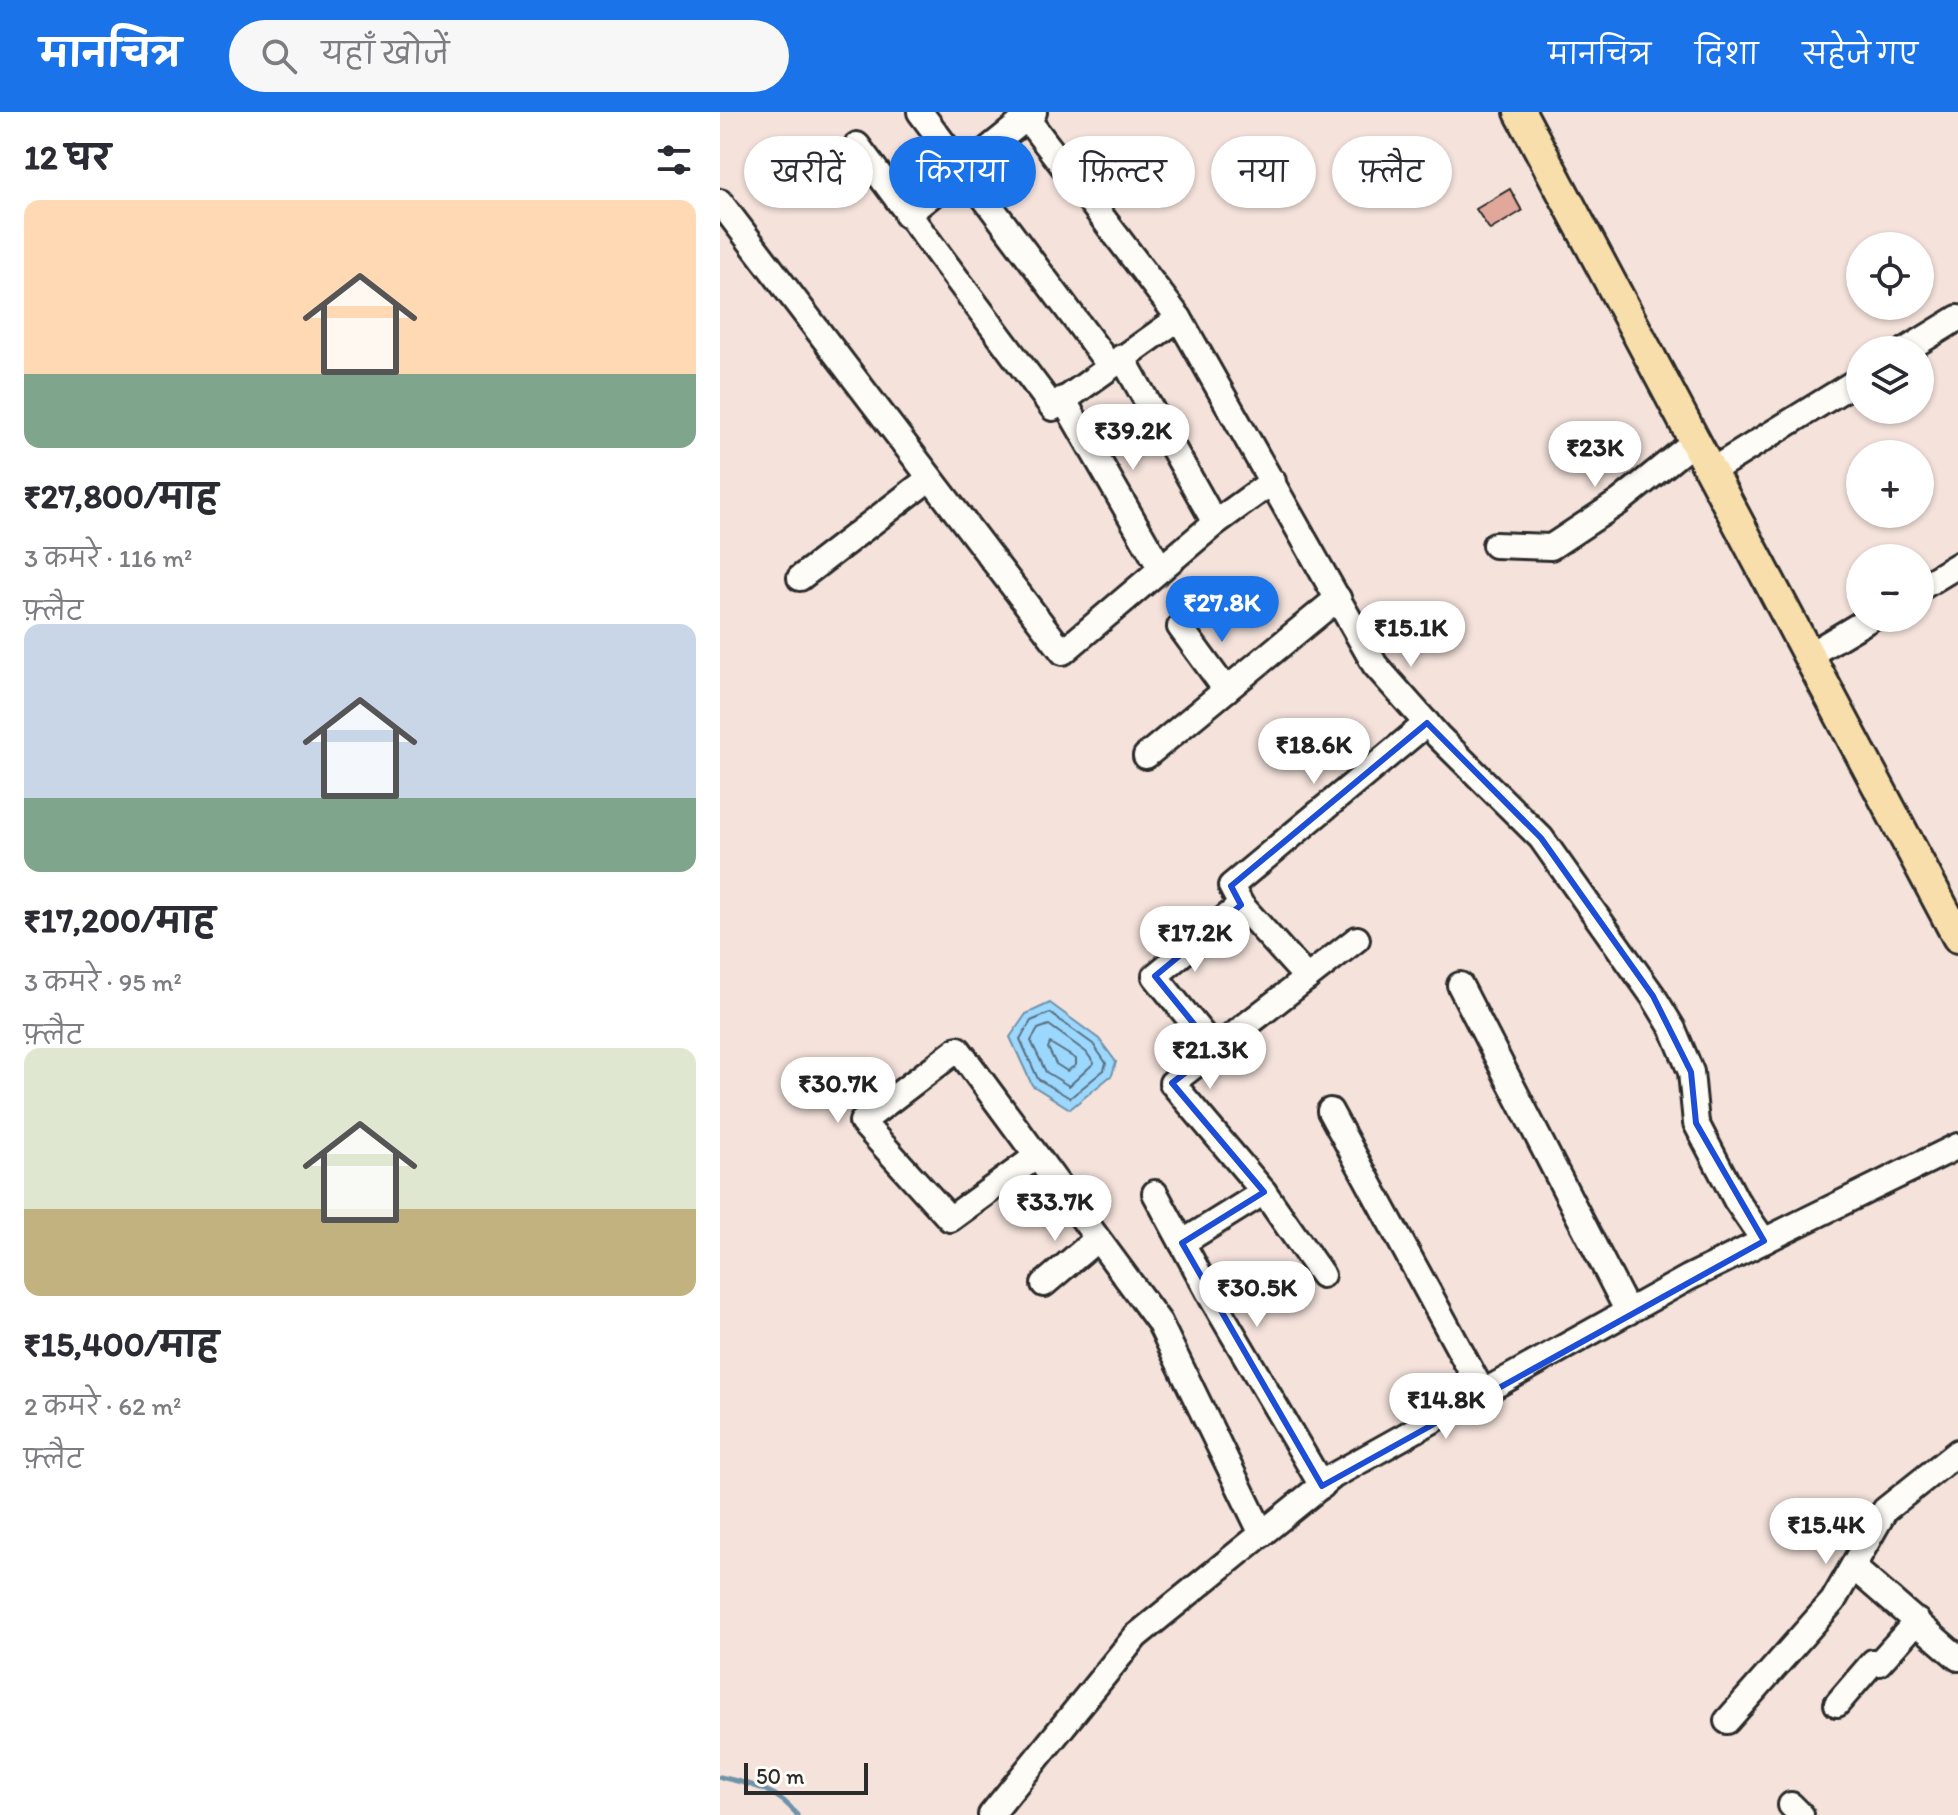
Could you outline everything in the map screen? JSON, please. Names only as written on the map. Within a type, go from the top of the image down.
[{"type":"main road","points":[[1520,112],[1958,937]]},
{"type":"street","points":[[920,112],[939,136]]},
{"type":"street","points":[[1002,136],[1027,114],[1179,318],[1375,665],[1427,723],[1541,838],[1653,996],[1673,1029],[1691,1072],[1696,1123],[1736,1200],[1764,1241]]},
{"type":"street","points":[[873,167],[1053,408],[1179,318]]},
{"type":"street","points":[[720,202],[1063,652],[1215,523],[1273,481]]},
{"type":"street","points":[[907,215],[916,208]]},
{"type":"street","points":[[995,208],[1116,362],[1215,523]]},
{"type":"street","points":[[1929,336],[1958,318]]},
{"type":"street","points":[[1711,471],[1846,388]]},
{"type":"street","points":[[1063,399],[1161,569]]},
{"type":"street","points":[[1495,545],[1551,547],[1619,502],[1695,441]]},
{"type":"street","points":[[800,578],[930,478]]},
{"type":"street","points":[[1934,580],[1958,565]]},
{"type":"street","points":[[1146,756],[1338,598]]},
{"type":"street","points":[[1180,627],[1226,690]]},
{"type":"street","points":[[1809,655],[1848,632]]},
{"type":"street","points":[[1307,978],[1241,905],[1231,886],[1427,723]]},
{"type":"street","points":[[1215,1050],[1155,976],[1241,905]]},
{"type":"street","points":[[1322,1275],[1264,1192],[1172,1083],[1357,939]]},
{"type":"street","points":[[1460,985],[1628,1312]]},
{"type":"street","points":[[1037,1156],[950,1219],[862,1122],[958,1049],[1037,1156],[1097,1239],[1159,1322],[1262,1534]]},
{"type":"street","points":[[1330,1111],[1483,1393]]},
{"type":"street","points":[[991,1815],[1136,1636],[1322,1486],[1628,1312],[1958,1146]]},
{"type":"street","points":[[1182,1243],[1264,1192]]},
{"type":"street","points":[[1155,1193],[1322,1486]]},
{"type":"street","points":[[1044,1284],[1097,1239]]},
{"type":"street","points":[[1727,1721],[1833,1601],[1885,1510],[1906,1489],[1958,1452]]},
{"type":"street","points":[[1853,1567],[1958,1658]]},
{"type":"street","points":[[1837,1704],[1873,1662],[1879,1663],[1917,1621]]},
{"type":"highlighted area","points":[[1427,723],[1541,838],[1653,996],[1691,1072],[1696,1123],[1764,1241],[1322,1486],[1182,1243],[1264,1192],[1172,1083],[1215,1050],[1155,976],[1241,905],[1231,886]]},
{"type":"water","points":[[1050,1003],[1099,1039],[1116,1062],[1112,1075],[1070,1109],[1032,1085],[1010,1037],[1026,1014]]},
{"type":"building","points":[[1510,189],[1522,211],[1490,230],[1476,209]]},
{"type":"waterway","points":[[720,1777],[772,1793],[797,1815]]}]
